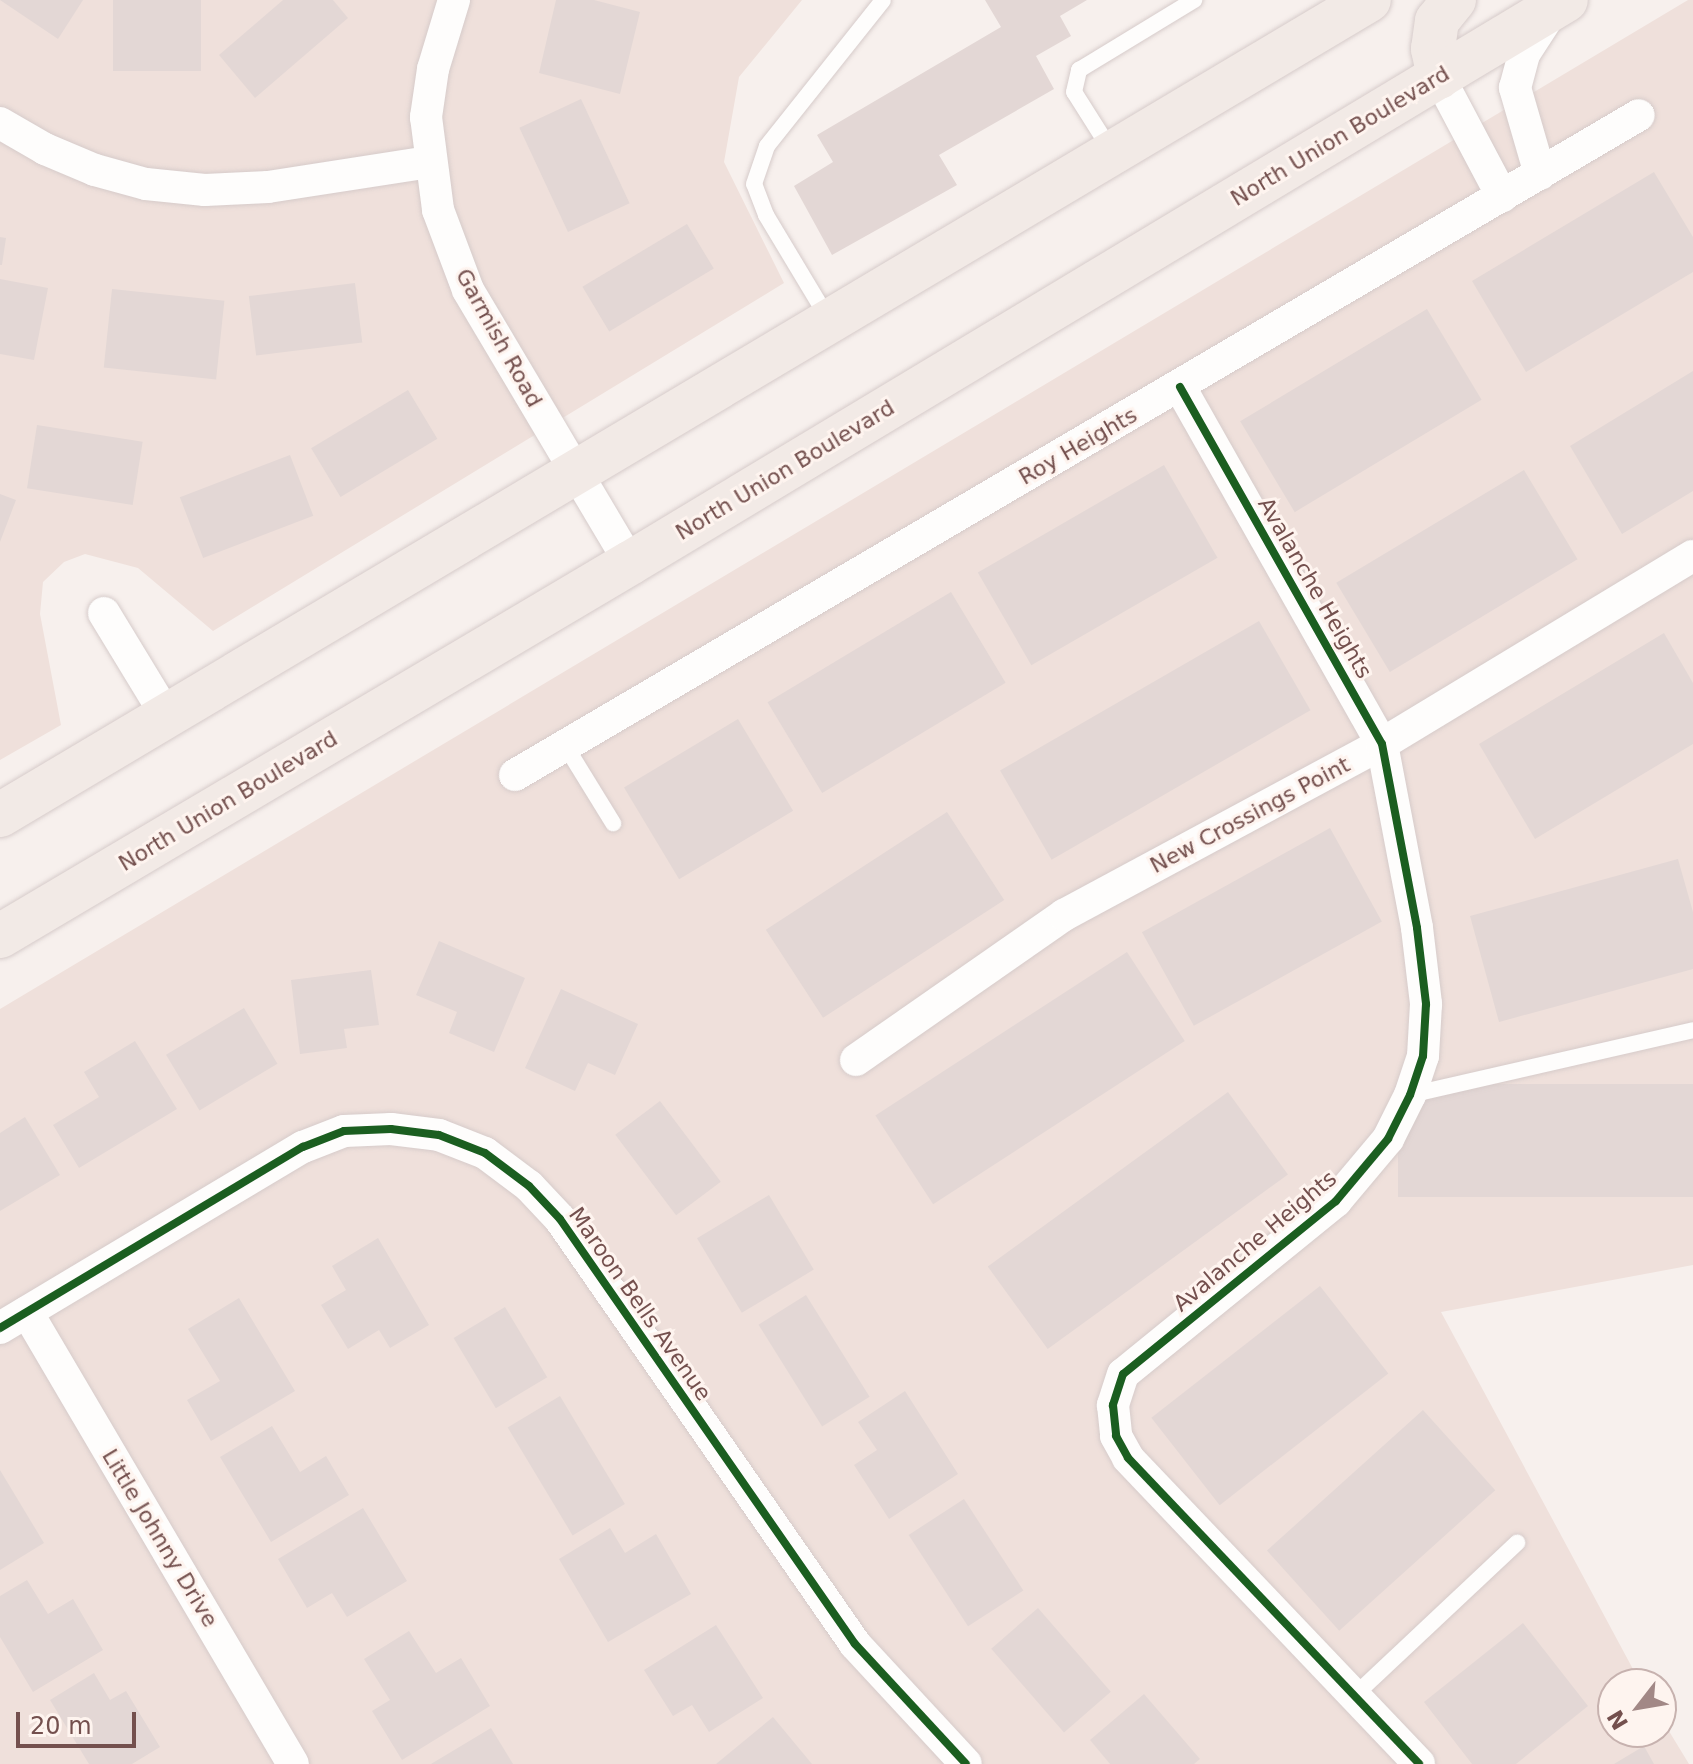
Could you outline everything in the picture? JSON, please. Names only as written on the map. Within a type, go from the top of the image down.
[{"type":"main road","points":[[1439,77],[1433,49],[1437,21],[1454,0]]},
{"type":"main road","name":"North Union Boulevard","points":[[0,936],[630,563],[1560,4]]},
{"type":"main road","points":[[0,815],[1112,154],[1344,10]]},
{"type":"street","name":"Garmish Road","points":[[454,0],[433,69],[428,105],[430,162],[438,210],[468,290],[630,563]]},
{"type":"street","points":[[1540,174],[1515,88],[1524,54],[1560,4]]},
{"type":"street","points":[[1439,77],[1502,196]]},
{"type":"street","name":"Roy Heights","points":[[515,775],[1639,115]]},
{"type":"street","points":[[0,123],[45,149],[95,170],[146,184],[205,190],[268,187],[430,162]]},
{"type":"street","name":"Avalanche Heights","points":[[1180,387],[1382,744],[1417,928],[1426,1004],[1423,1056],[1410,1095],[1388,1139],[1336,1201],[1123,1374],[1113,1405],[1116,1436],[1128,1458],[1419,1764]]},
{"type":"street","name":"New Crossings Point","points":[[856,1060],[1064,915],[1382,744],[1693,556]]},
{"type":"street","points":[[104,613],[166,715]]},
{"type":"street","name":"Maroon Bells Avenue","points":[[14,1320],[303,1147],[344,1131],[391,1129],[439,1135],[485,1153],[529,1186],[560,1219],[847,1633],[966,1764]]},
{"type":"street","name":"Little Johnny Drive","points":[[14,1320],[293,1764]]},
{"type":"lane","points":[[831,322],[766,215],[754,184],[767,146],[883,0]]},
{"type":"lane","points":[[1112,154],[1074,92],[1079,70],[1194,0]]},
{"type":"lane","points":[[565,745],[613,823]]},
{"type":"lane","points":[[1410,1095],[1693,1030]]},
{"type":"lane","points":[[1354,1696],[1517,1543]]},
{"type":"shaded area","points":[[0,0],[802,0],[739,77],[724,162],[784,283],[213,631],[138,568],[85,554],[64,562],[43,582],[40,614],[61,725],[0,760]]},
{"type":"shaded area","points":[[1688,0],[1693,0],[1693,1265],[1441,1312],[1632,1668],[1597,1668],[1597,1748],[1677,1748],[1677,1744],[1689,1764],[0,1764],[0,1009]]},
{"type":"building","points":[[0,0],[83,0],[58,39]]},
{"type":"building","points":[[113,0],[201,0],[201,71],[113,71]]},
{"type":"building","points":[[283,0],[333,0],[348,18],[255,98],[219,55]]},
{"type":"building","points":[[556,0],[594,0],[640,12],[620,94],[539,73]]},
{"type":"building","points":[[985,0],[1087,0],[1060,16],[1071,36],[1036,56],[1054,89],[939,155],[957,185],[832,255],[794,186],[833,162],[817,135],[1001,27]]},
{"type":"building","points":[[581,99],[630,203],[568,232],[519,128]]},
{"type":"building","points":[[1654,172],[1693,237],[1693,272],[1526,372],[1472,281]]},
{"type":"building","points":[[687,224],[714,269],[609,331],[582,287]]},
{"type":"building","points":[[0,237],[6,238],[2,265],[0,265]]},
{"type":"building","points":[[0,279],[48,288],[34,360],[0,354]]},
{"type":"building","points":[[355,283],[362,343],[256,356],[249,296]]},
{"type":"building","points":[[112,289],[224,301],[216,379],[104,368]]},
{"type":"building","points":[[1427,309],[1482,400],[1295,512],[1240,421]]},
{"type":"building","points":[[1693,371],[1693,491],[1622,534],[1570,446]]},
{"type":"building","points":[[408,390],[437,439],[340,497],[311,448]]},
{"type":"building","points":[[37,425],[143,442],[133,505],[27,488]]},
{"type":"building","points":[[290,455],[313,516],[203,558],[180,497]]},
{"type":"building","points":[[1164,465],[1218,558],[1031,665],[978,572]]},
{"type":"building","points":[[1524,470],[1578,559],[1390,672],[1336,583]]},
{"type":"building","points":[[0,494],[16,500],[0,542]]},
{"type":"building","points":[[951,592],[1006,683],[822,793],[768,702]]},
{"type":"building","points":[[1259,621],[1310,710],[1052,860],[1000,771]]},
{"type":"building","points":[[1664,633],[1693,683],[1693,744],[1535,839],[1479,744]]},
{"type":"building","points":[[738,719],[793,811],[679,879],[624,788]]},
{"type":"building","points":[[947,812],[1004,900],[823,1018],[766,930]]},
{"type":"building","points":[[1330,828],[1382,922],[1194,1026],[1142,932]]},
{"type":"building","points":[[1678,859],[1693,912],[1693,969],[1499,1022],[1470,916]]},
{"type":"building","points":[[439,941],[525,978],[494,1052],[449,1033],[457,1012],[416,995]]},
{"type":"building","points":[[1127,952],[1185,1041],[933,1204],[875,1115]]},
{"type":"building","points":[[371,970],[379,1025],[344,1029],[347,1048],[300,1054],[291,980]]},
{"type":"building","points":[[561,989],[638,1024],[615,1075],[588,1063],[575,1091],[525,1068]]},
{"type":"building","points":[[244,1008],[277,1064],[199,1111],[166,1055]]},
{"type":"building","points":[[135,1041],[177,1109],[79,1168],[53,1125],[99,1097],[84,1072]]},
{"type":"building","points":[[1398,1084],[1693,1084],[1693,1197],[1398,1197]]},
{"type":"building","points":[[1228,1092],[1288,1175],[1048,1349],[988,1267]]},
{"type":"building","points":[[660,1101],[721,1182],[676,1215],[615,1135]]},
{"type":"building","points":[[25,1117],[60,1175],[0,1211],[0,1133]]},
{"type":"building","points":[[769,1195],[814,1270],[742,1313],[697,1238]]},
{"type":"building","points":[[378,1238],[429,1325],[390,1348],[379,1330],[348,1349],[321,1305],[346,1290],[332,1266]]},
{"type":"building","points":[[1320,1286],[1388,1373],[1220,1505],[1151,1418]]},
{"type":"building","points":[[806,1295],[870,1397],[822,1426],[759,1325]]},
{"type":"building","points":[[239,1298],[295,1391],[211,1441],[187,1400],[220,1381],[188,1329]]},
{"type":"building","points":[[505,1307],[547,1377],[496,1408],[454,1338]]},
{"type":"building","points":[[905,1391],[958,1474],[889,1519],[854,1465],[877,1450],[858,1422]]},
{"type":"building","points":[[560,1396],[625,1504],[573,1535],[508,1427]]},
{"type":"building","points":[[1423,1410],[1495,1490],[1339,1631],[1267,1551]]},
{"type":"building","points":[[272,1426],[300,1472],[326,1456],[349,1495],[271,1542],[220,1457]]},
{"type":"building","points":[[0,1470],[44,1543],[0,1570]]},
{"type":"building","points":[[964,1499],[1023,1590],[968,1626],[909,1535]]},
{"type":"building","points":[[363,1508],[407,1581],[347,1617],[332,1593],[307,1608],[278,1559]]},
{"type":"building","points":[[610,1528],[625,1553],[656,1534],[691,1594],[608,1642],[559,1559]]},
{"type":"building","points":[[27,1580],[48,1614],[73,1599],[103,1650],[33,1692],[0,1637],[0,1596]]},
{"type":"building","points":[[1038,1608],[1111,1692],[1064,1732],[991,1649]]},
{"type":"building","points":[[1523,1623],[1588,1706],[1516,1764],[1472,1764],[1424,1702]]},
{"type":"building","points":[[716,1625],[763,1698],[709,1732],[692,1705],[673,1716],[644,1670]]},
{"type":"building","points":[[409,1631],[436,1673],[461,1658],[490,1706],[402,1760],[372,1711],[390,1700],[364,1659]]},
{"type":"building","points":[[94,1673],[110,1700],[126,1691],[160,1747],[132,1764],[89,1764],[50,1700]]},
{"type":"building","points":[[1144,1694],[1200,1759],[1194,1764],[1110,1764],[1090,1740]]},
{"type":"building","points":[[773,1717],[812,1764],[716,1764]]},
{"type":"building","points":[[491,1728],[513,1764],[431,1764]]},
{"type":"building","points":[[1645,1748],[1654,1764],[1614,1764]]},
{"type":"cycle path","points":[[1180,387],[1382,744],[1417,928],[1426,1004],[1423,1056],[1410,1095],[1388,1139],[1336,1201],[1123,1374],[1113,1405],[1116,1436],[1128,1458],[1419,1764]]},
{"type":"cycle path","points":[[0,1328],[303,1147],[344,1131],[391,1129],[439,1135],[485,1153],[529,1186],[560,1219],[855,1644],[966,1764]]}]
